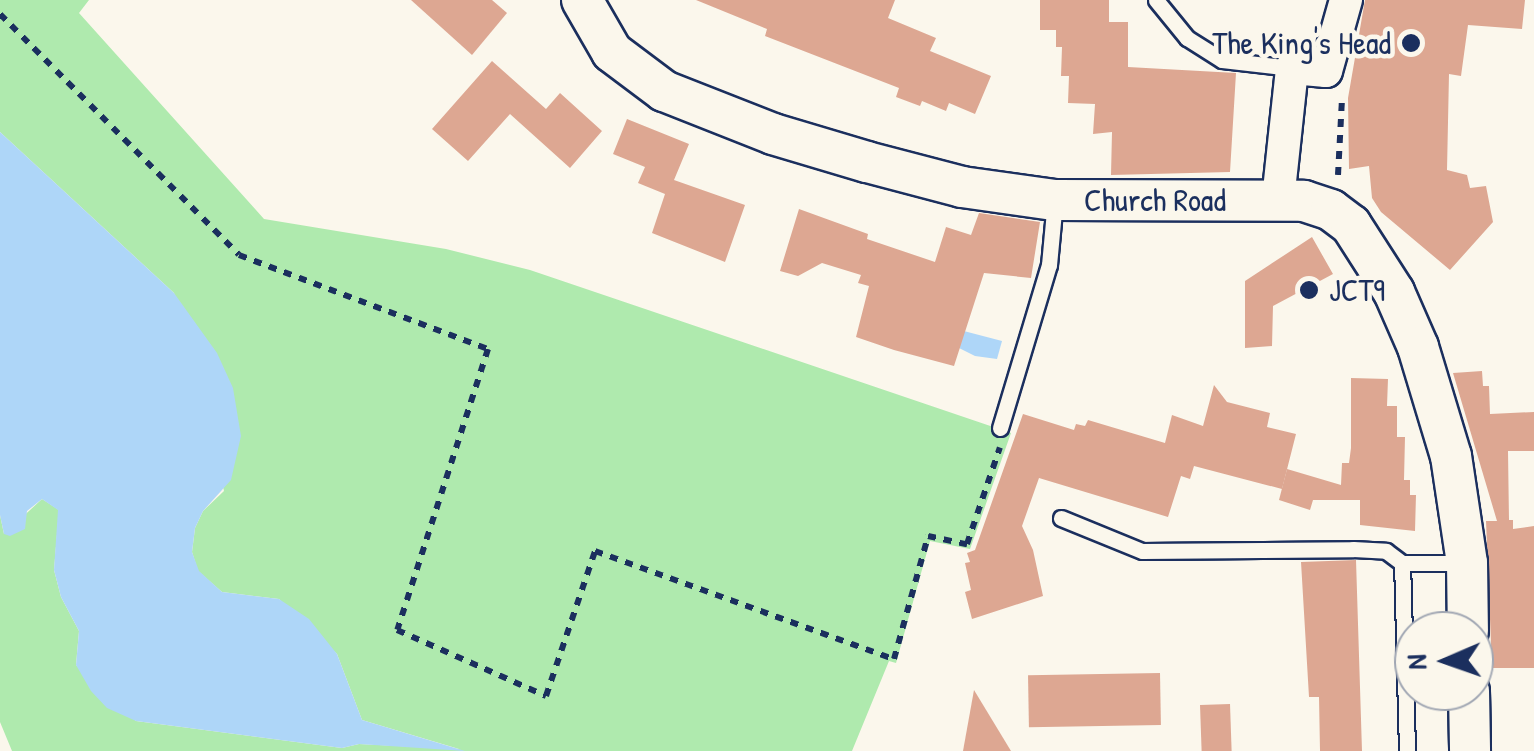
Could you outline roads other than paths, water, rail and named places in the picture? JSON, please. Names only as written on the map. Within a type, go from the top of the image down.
[{"type":"street","name":"Church Road","points":[[582,0],[612,52],[664,91],[772,134],[867,162],[962,186],[1055,200],[1278,200],[1304,201],[1330,210],[1351,224],[1370,248],[1418,347],[1450,456],[1467,563]]},
{"type":"street","points":[[1278,200],[1292,68],[1326,71],[1346,0]]},
{"type":"street","points":[[1467,563],[1468,611]]},
{"type":"street","points":[[1470,711],[1470,751]]},
{"type":"lane","points":[[1156,0],[1187,38],[1222,60],[1292,68]]},
{"type":"lane","points":[[1000,428],[1049,265],[1055,200]]},
{"type":"lane","points":[[1062,518],[1142,551],[1353,548],[1386,551],[1402,563],[1467,563]]},
{"type":"lane","points":[[1402,563],[1406,751]]},
{"type":"water","points":[[0,132],[174,293],[217,353],[233,388],[241,436],[231,480],[203,511],[195,528],[192,552],[199,571],[222,592],[279,599],[309,619],[337,654],[362,720],[465,751],[359,744],[342,748],[136,721],[107,708],[91,691],[76,665],[79,631],[61,597],[54,570],[58,510],[42,499],[27,511],[25,529],[10,536],[4,534],[0,515]]},
{"type":"water","points":[[960,330],[1002,341],[997,359],[975,356],[955,346]]},
{"type":"place","name":"The King's Head","points":[[1411,43]]},
{"type":"place","name":"JCT9","points":[[1309,290]]}]
